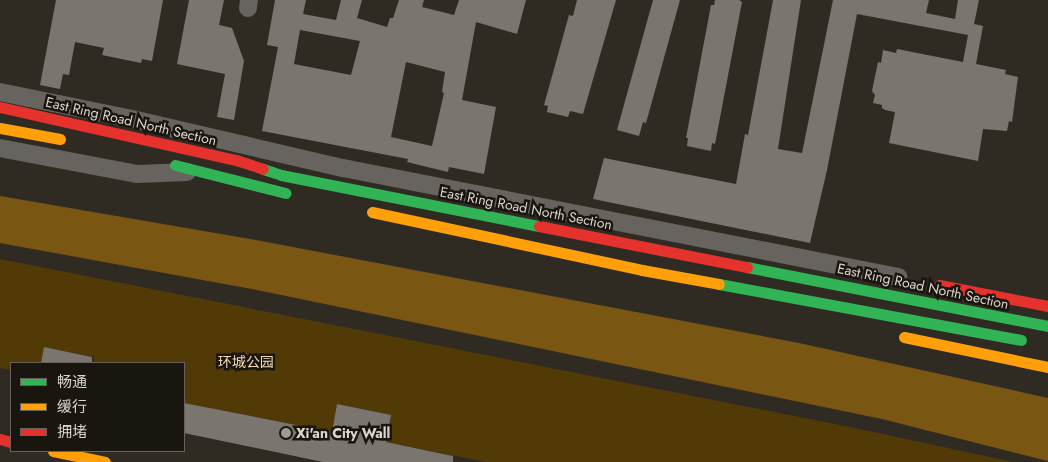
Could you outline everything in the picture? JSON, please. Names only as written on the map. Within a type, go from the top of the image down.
[{"type":"main road","name":"East Ring Road North Section","points":[[0,107],[189,150],[290,176],[1048,326]]},
{"type":"main road","points":[[0,128],[76,142]]},
{"type":"main road","points":[[166,162],[299,196]]},
{"type":"main road","points":[[356,208],[642,270],[1032,342]]},
{"type":"main road","points":[[778,272],[903,278]]},
{"type":"main road","points":[[927,283],[1048,306]]},
{"type":"main road","points":[[777,296],[842,319]]},
{"type":"main road","points":[[890,334],[1048,367]]},
{"type":"main road","points":[[58,452],[105,462]]},
{"type":"street","points":[[0,92],[132,119],[343,168],[903,278]]},
{"type":"street","points":[[132,119],[189,150]]},
{"type":"street","points":[[0,148],[137,174],[200,172]]},
{"type":"green space","name":"环城公园","points":[[0,259],[855,428],[1013,462],[486,462],[386,442],[391,415],[337,404],[332,432],[185,403],[185,362],[94,362],[94,357],[44,347],[41,362],[10,362],[10,370],[0,368]]},
{"type":"shaded area","points":[[0,196],[256,240],[799,343],[1048,398],[1048,461],[882,419],[257,290],[0,243]]},
{"type":"building","points":[[56,0],[163,0],[152,61],[142,59],[141,63],[102,55],[104,48],[75,42],[69,75],[63,74],[60,89],[40,85]]},
{"type":"building","points":[[189,0],[224,0],[219,25],[232,28],[244,61],[234,120],[217,117],[225,74],[177,64]]},
{"type":"building","points":[[275,0],[306,0],[303,14],[336,20],[341,0],[362,0],[357,18],[387,27],[390,18],[393,18],[399,0],[424,0],[422,7],[454,15],[459,0],[526,0],[517,34],[476,22],[462,100],[496,107],[484,174],[449,167],[448,172],[407,162],[408,159],[262,131],[278,47],[267,45]],"holes":[[[300,30],[360,41],[351,75],[294,64]],[[406,62],[445,72],[442,92],[444,93],[432,146],[391,137]]]},
{"type":"building","points":[[577,0],[616,0],[583,114],[570,111],[568,117],[547,112],[548,106],[544,105],[569,15],[573,16]]},
{"type":"building","points":[[653,0],[680,0],[646,123],[643,122],[639,136],[617,130]]},
{"type":"building","points":[[715,0],[739,0],[742,2],[715,144],[712,143],[711,151],[687,146],[688,138],[686,138],[711,5],[714,5]]},
{"type":"building","points":[[773,0],[801,0],[778,149],[802,153],[833,0],[929,0],[926,13],[955,19],[958,0],[979,0],[974,24],[983,26],[976,64],[1006,70],[1005,74],[1018,77],[1012,122],[1009,121],[1007,131],[983,129],[978,161],[889,143],[895,112],[885,110],[882,108],[882,105],[873,103],[875,95],[872,91],[878,62],[881,63],[883,50],[896,53],[897,49],[963,62],[968,35],[857,14],[827,170],[810,243],[593,199],[604,158],[736,184],[745,134],[748,135]]},
{"type":"building","points":[[44,347],[92,357],[92,362],[41,362]]},
{"type":"building","name":"Xi'an City Wall","points":[[185,403],[332,432],[337,404],[391,415],[386,442],[453,456],[453,462],[323,462],[185,433]]},
{"type":"traffic: fast","points":[[175,165],[286,193]]},
{"type":"traffic: fast","points":[[263,169],[281,175],[539,226]]},
{"type":"traffic: fast","points":[[747,267],[1048,326]]},
{"type":"traffic: fast","points":[[719,284],[1021,340]]},
{"type":"traffic: slow","points":[[0,128],[60,139]]},
{"type":"traffic: slow","points":[[372,212],[642,270],[719,284]]},
{"type":"traffic: slow","points":[[904,337],[1048,367]]},
{"type":"traffic: slow","points":[[58,452],[105,462]]},
{"type":"traffic: jam","points":[[0,107],[236,160],[263,169]]},
{"type":"traffic: jam","points":[[539,226],[747,267]]},
{"type":"traffic: jam","points":[[939,285],[1048,306]]},
{"type":"traffic: jam","points":[[0,439],[10,442]]},
{"type":"place","name":"Xi'an City Wall","points":[[286,433]]}]
